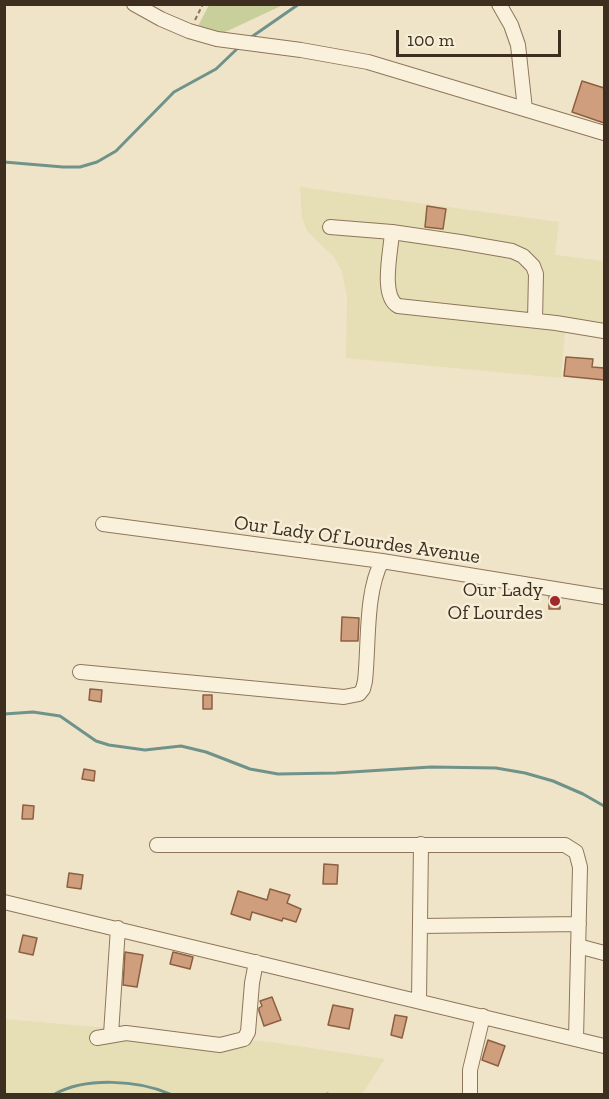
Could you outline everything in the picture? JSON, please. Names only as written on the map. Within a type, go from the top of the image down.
[{"type":"street","points":[[135,4],[189,31],[217,39],[368,62],[604,133]]},
{"type":"street","points":[[499,4],[511,25],[518,45],[525,109]]},
{"type":"street","points":[[330,227],[392,232],[487,246],[524,256],[533,266],[536,274],[535,320]]},
{"type":"street","points":[[392,232],[387,286],[393,303],[407,308],[556,322],[604,331]]},
{"type":"street","name":"Our Lady Of Lourdes Avenue","points":[[103,524],[381,561],[604,597]]},
{"type":"street","points":[[80,672],[147,677],[306,695],[344,697],[359,694],[365,681],[374,578],[381,561]]},
{"type":"street","points":[[419,1000],[421,844]]},
{"type":"street","points":[[158,845],[557,844],[571,848],[576,852],[580,867],[576,1039]]},
{"type":"street","points":[[4,902],[604,1046]]},
{"type":"street","points":[[420,926],[579,924]]},
{"type":"street","points":[[111,1034],[118,928]]},
{"type":"street","points":[[578,946],[604,953]]},
{"type":"street","points":[[97,1038],[126,1033],[220,1045],[243,1039],[248,1032],[256,962]]},
{"type":"street","points":[[470,1095],[470,1070],[483,1016]]},
{"type":"path","points":[[189,31],[203,4]]},
{"type":"shaded area","points":[[300,187],[559,222],[555,255],[604,261],[604,328],[566,320],[561,378],[346,358],[347,296],[342,272],[334,257],[307,231],[302,218]]},
{"type":"shaded area","points":[[4,1019],[271,1042],[385,1059],[362,1094],[5,1094]]},
{"type":"green space","points":[[209,5],[283,5],[223,33],[198,26]]},
{"type":"building","points":[[582,81],[604,88],[604,123],[572,112]]},
{"type":"building","points":[[427,206],[446,209],[443,229],[425,227]]},
{"type":"building","points":[[566,357],[593,359],[592,367],[604,368],[604,380],[564,376]]},
{"type":"building","name":"Our Lady Of Lourdes","points":[[549,597],[560,599],[560,609],[549,609]]},
{"type":"building","points":[[342,617],[359,618],[358,641],[341,641]]},
{"type":"building","points":[[90,689],[102,690],[101,702],[89,700]]},
{"type":"building","points":[[203,695],[212,695],[212,709],[203,709]]},
{"type":"building","points":[[84,769],[95,771],[94,781],[82,779]]},
{"type":"building","points":[[23,805],[34,806],[33,819],[22,819]]},
{"type":"building","points":[[324,864],[338,865],[337,884],[323,884]]},
{"type":"building","points":[[69,873],[83,875],[81,889],[67,887]]},
{"type":"building","points":[[270,889],[290,895],[287,903],[301,909],[296,922],[283,918],[282,921],[252,912],[250,920],[231,914],[238,891],[267,900]]},
{"type":"building","points":[[23,935],[37,938],[33,955],[19,952]]},
{"type":"building","points":[[125,952],[143,955],[137,987],[123,985]]},
{"type":"building","points":[[173,952],[193,957],[190,969],[170,964]]},
{"type":"building","points":[[272,997],[281,1020],[264,1026],[259,1011],[262,1006],[260,1001]]},
{"type":"building","points":[[333,1005],[353,1009],[349,1029],[328,1025]]},
{"type":"building","points":[[395,1015],[407,1017],[402,1038],[391,1035]]},
{"type":"building","points":[[488,1040],[505,1046],[498,1066],[482,1060]]},
{"type":"waterway","points":[[250,38],[299,4]]},
{"type":"waterway","points":[[4,162],[63,167],[80,167],[97,162],[116,151],[174,92],[216,69],[238,48]]},
{"type":"waterway","points":[[4,714],[33,712],[60,716],[96,741],[109,745],[145,750],[181,746],[206,752],[250,769],[278,774],[431,767],[496,768],[553,781],[604,806]]},
{"type":"waterway","points":[[55,1094],[82,1085],[112,1082],[143,1086],[170,1094]]},
{"type":"place","name":"Our Lady Of Lourdes","points":[[555,601]]}]
